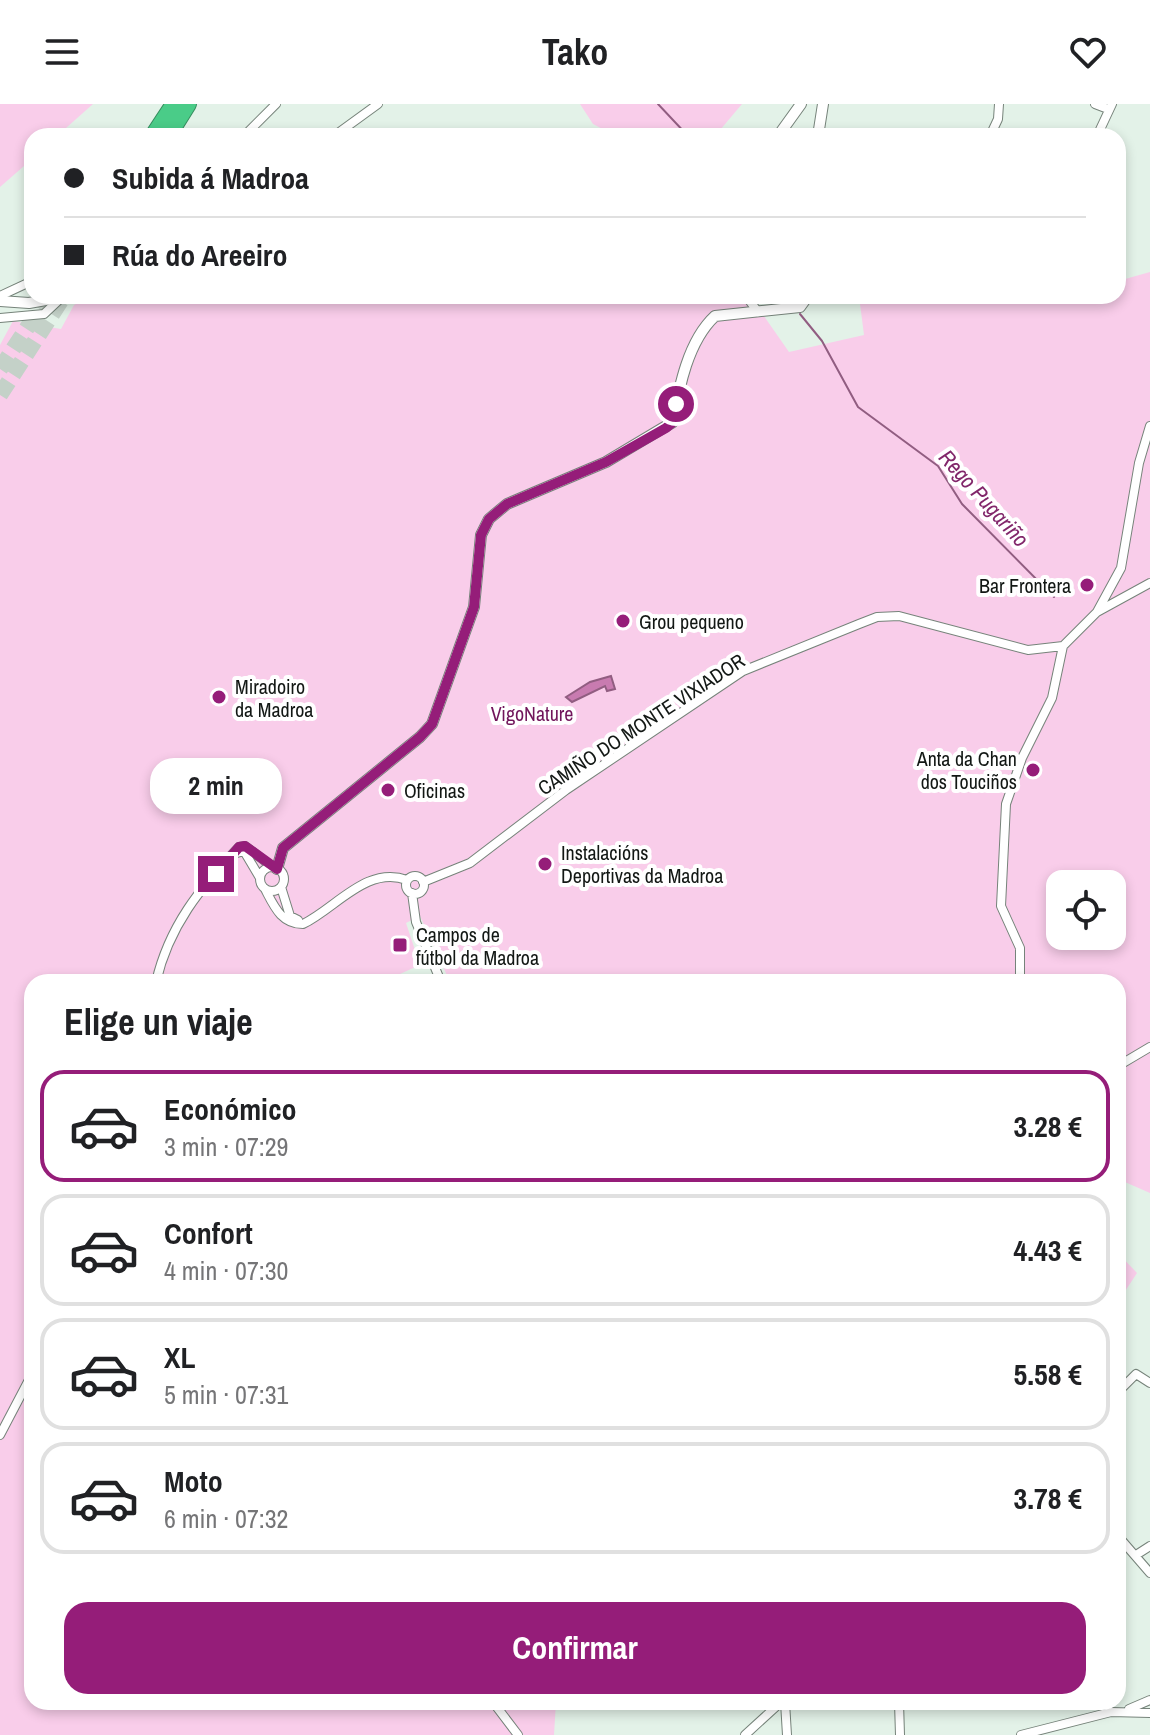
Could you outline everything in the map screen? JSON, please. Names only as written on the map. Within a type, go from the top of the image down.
[{"type":"highway","points":[[158,128],[174,104]]},
{"type":"highway","points":[[173,128],[188,104]]},
{"type":"street","points":[[252,128],[276,104]]},
{"type":"street","points":[[345,128],[378,104]]},
{"type":"street","points":[[784,128],[801,104]]},
{"type":"street","points":[[819,128],[823,104]]},
{"type":"street","points":[[994,128],[999,104]]},
{"type":"street","points":[[1095,104],[1110,106],[1100,128]]},
{"type":"street","points":[[0,299],[24,286]]},
{"type":"street","points":[[0,299],[24,302]]},
{"type":"street","points":[[0,318],[44,314],[56,304]]},
{"type":"street","points":[[752,304],[758,312]]},
{"type":"street","points":[[276,868],[283,848],[432,724],[474,607],[481,535],[489,519],[507,504],[606,462],[673,422],[679,387],[710,320],[722,314],[800,307],[802,304]]},
{"type":"street","points":[[1097,612],[1121,568],[1139,463],[1150,426]]},
{"type":"street","points":[[1020,974],[1020,948],[1001,906],[1006,804],[1022,758],[1052,698],[1063,646],[1097,612],[1150,583]]},
{"type":"street","name":"CAMIÑO DO MONTE VIXIADOR","points":[[423,882],[470,863],[566,790],[743,671],[877,617],[899,616],[1028,650],[1063,646]]},
{"type":"street","points":[[158,974],[162,957],[182,914],[232,854],[245,846],[283,875],[281,887],[290,916],[310,921]]},
{"type":"street","points":[[232,854],[244,851],[286,921],[297,924],[310,921],[373,880],[398,877],[407,880],[416,876],[423,882],[421,891],[412,893]]},
{"type":"street","points":[[260,878],[266,869],[276,868]]},
{"type":"street","points":[[407,880],[416,922],[438,974]]},
{"type":"street","points":[[265,889],[274,891],[281,887]]},
{"type":"street","points":[[1126,1061],[1150,1047]]},
{"type":"street","points":[[1126,1384],[1136,1374],[1150,1383]]},
{"type":"street","points":[[0,1435],[24,1389]]},
{"type":"street","points":[[1126,1544],[1150,1573]]},
{"type":"street","points":[[1136,1555],[1150,1546]]},
{"type":"street","points":[[1021,1735],[1065,1721],[1126,1710],[1150,1700]]},
{"type":"street","points":[[499,1710],[518,1735]]},
{"type":"street","points":[[745,1735],[774,1710]]},
{"type":"street","points":[[784,1710],[787,1735]]},
{"type":"street","points":[[899,1710],[900,1735]]},
{"type":"street","points":[[1126,1710],[1150,1713]]},
{"type":"green space","points":[[0,104],[93,104],[66,128],[24,128],[24,166],[0,187]]},
{"type":"green space","points":[[580,104],[742,104],[722,128],[601,128],[593,124]]},
{"type":"green space","name":"VigoNature","points":[[1150,272],[1150,1193],[1126,1182],[1126,974],[446,974],[420,916],[406,923],[420,965],[400,974],[24,974],[24,1710],[556,1710],[554,1735],[0,1735],[0,345],[13,321],[61,329],[76,304],[756,304],[789,352],[864,335],[860,304],[1126,304],[1126,279]]},
{"type":"green space","points":[[1126,1261],[1137,1273],[1126,1290]]},
{"type":"shaded area","points":[[611,676],[615,689],[607,691],[605,686],[572,702],[566,697],[590,682]]},
{"type":"waterway","name":"Rego Pugariño","points":[[658,104],[680,128]]},
{"type":"waterway","name":"Rego Pugariño","points":[[800,314],[822,341],[858,407],[938,466],[962,504],[1054,597]]},
{"type":"tunnel","points":[[0,369],[43,304]]},
{"type":"tunnel","points":[[0,395],[59,304]]},
{"type":"place","name":"Bar Frontera","points":[[1087,585]]},
{"type":"place","name":"Grou pequeno","points":[[623,621]]},
{"type":"place","name":"Miradoiro da Madroa","points":[[219,697]]},
{"type":"place","name":"Anta da Chan dos Touciños","points":[[1033,770]]},
{"type":"place","name":"Oficinas","points":[[388,790]]},
{"type":"place","name":"Instalacións Deportivas da Madroa","points":[[545,864]]},
{"type":"place","name":"Campos de fútbol da Madroa","points":[[400,945]]},
{"type":"route","points":[[216,874],[239,847],[245,846],[277,869],[283,848],[432,724],[474,607],[479,586],[481,535],[489,519],[507,504],[606,462],[666,428],[673,422],[676,404]]}]
